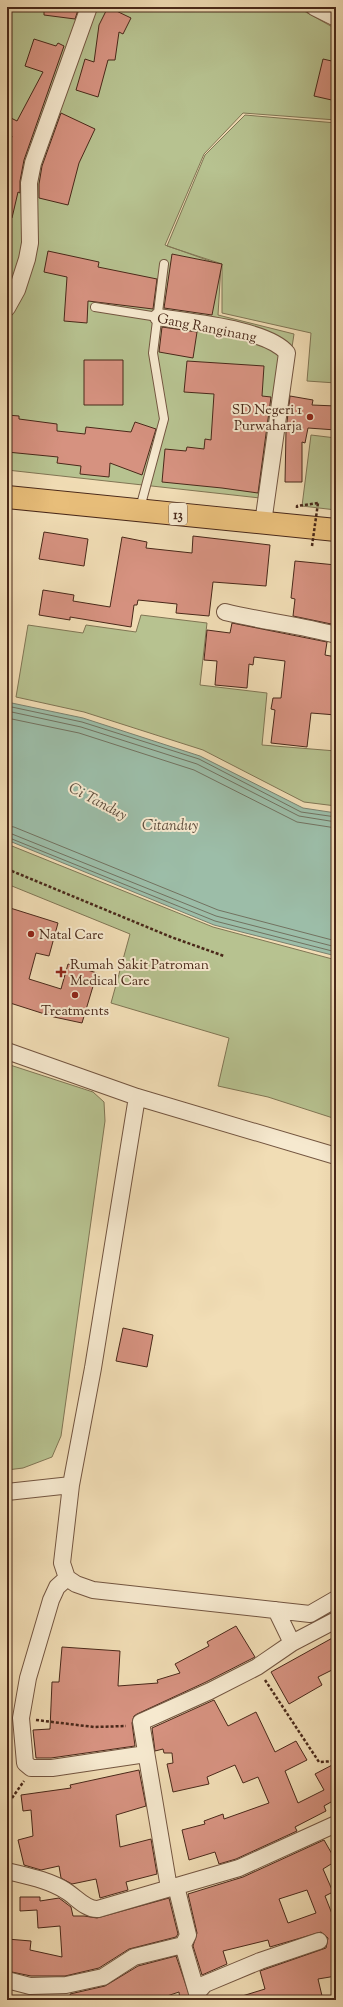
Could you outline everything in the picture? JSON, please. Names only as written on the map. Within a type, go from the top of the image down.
[{"type":"highway","name":"13","points":[[7,497],[140,509],[336,530]]},
{"type":"street","points":[[7,308],[17,290],[30,243],[29,183],[32,163],[89,7]]},
{"type":"street","points":[[314,7],[336,18]]},
{"type":"street","name":"Gang Ranginang","points":[[158,317],[238,331],[263,337],[281,346],[287,353],[263,523]]},
{"type":"street","points":[[224,612],[336,635]]},
{"type":"street","points":[[7,1050],[137,1097],[336,1156]]},
{"type":"street","points":[[137,1097],[93,1368],[71,1485],[62,1563],[68,1578],[76,1584],[92,1590],[310,1614],[336,1599]]},
{"type":"street","points":[[7,1492],[71,1485]]},
{"type":"street","points":[[68,1578],[57,1587],[51,1600],[28,1678],[21,1718],[25,1763],[31,1768],[52,1768],[146,1754]]},
{"type":"street","points":[[276,1610],[292,1643]]},
{"type":"street","points":[[195,1996],[183,1945],[188,1935],[173,1887],[140,1725],[144,1719],[210,1691],[257,1667],[292,1643],[336,1620]]},
{"type":"street","points":[[7,1871],[34,1878],[65,1890],[94,1910],[239,1868],[336,1824]]},
{"type":"street","points":[[195,1996],[205,1984],[260,1961],[319,1941]]},
{"type":"street","points":[[7,1980],[30,1986],[66,1985],[103,1977],[134,1957],[183,1945]]},
{"type":"lane","points":[[140,509],[164,419],[153,353],[164,264]]},
{"type":"lane","name":"Gang Ranginang","points":[[95,307],[158,317]]},
{"type":"path","points":[[312,546],[318,503]]},
{"type":"path","points":[[7,869],[171,937],[224,956]]},
{"type":"path","points":[[257,1667],[319,1762],[336,1761]]},
{"type":"path","points":[[21,1718],[94,1727],[140,1725]]},
{"type":"path","points":[[7,1798],[12,1798],[21,1787],[31,1768]]},
{"type":"shaded area","points":[[7,7],[297,7],[336,29],[336,120],[243,113],[204,154],[165,245],[221,265],[218,315],[294,334],[269,499],[7,470]]},
{"type":"shaded area","points":[[245,115],[336,123],[336,383],[307,381],[311,333],[222,313],[222,264],[167,246],[205,155]]},
{"type":"shaded area","points":[[311,435],[336,438],[336,510],[302,506]]},
{"type":"shaded area","points":[[141,615],[207,623],[200,685],[267,693],[262,745],[336,751],[336,806],[304,802],[203,750],[84,712],[16,697],[28,625],[83,633],[86,625],[136,632]]},
{"type":"shaded area","points":[[7,844],[213,927],[336,960],[336,1119],[268,1097],[218,1086],[229,1038],[111,1003],[130,934],[7,884]]},
{"type":"shaded area","points":[[7,1064],[93,1092],[104,1102],[105,1121],[61,1436],[52,1457],[23,1468],[7,1470]]},
{"type":"water","name":"Citanduy","points":[[7,702],[83,718],[200,756],[303,808],[336,813],[336,956],[214,925],[7,840]]},
{"type":"building","points":[[44,7],[79,7],[75,19],[44,15]]},
{"type":"building","points":[[108,7],[131,18],[123,34],[119,32],[115,60],[108,60],[98,97],[76,90],[85,59],[94,62],[99,25]]},
{"type":"building","points":[[34,39],[56,46],[58,43],[64,46],[24,160],[20,181],[20,193],[18,192],[12,218],[7,218],[7,153],[12,136],[7,134],[7,124],[9,117],[17,121],[43,72],[25,66]]},
{"type":"building","points":[[323,59],[336,62],[336,101],[314,96]]},
{"type":"building","points":[[61,113],[95,129],[79,163],[68,205],[39,198],[39,184],[42,166]]},
{"type":"building","points":[[48,251],[99,262],[98,267],[157,279],[153,309],[88,301],[87,323],[64,321],[67,277],[44,272]]},
{"type":"building","points":[[172,254],[222,264],[212,315],[164,308]]},
{"type":"building","points":[[162,327],[197,332],[193,358],[159,352]]},
{"type":"building","points":[[84,360],[123,360],[123,405],[84,405]]},
{"type":"building","points":[[187,361],[264,366],[262,396],[271,397],[258,493],[162,482],[165,449],[186,451],[187,447],[204,449],[205,439],[211,440],[214,394],[184,392]]},
{"type":"building","name":"SD Negeri 1 Purwaharja","points":[[290,396],[313,400],[312,405],[336,406],[336,430],[308,428],[305,443],[302,442],[302,482],[285,482],[286,431]]},
{"type":"building","points":[[7,415],[19,416],[19,419],[57,424],[57,431],[85,434],[86,427],[131,432],[135,422],[156,429],[142,475],[110,463],[109,477],[80,474],[81,466],[57,463],[58,457],[7,452]]},
{"type":"building","points":[[44,532],[88,539],[84,566],[39,559]]},
{"type":"building","points":[[193,536],[270,545],[266,586],[213,582],[209,616],[176,613],[177,604],[138,600],[137,605],[134,605],[131,627],[70,617],[70,620],[39,615],[43,590],[74,595],[73,601],[110,607],[122,537],[147,542],[146,548],[192,553]]},
{"type":"building","points":[[295,561],[336,565],[336,625],[293,616],[295,599],[291,598]]},
{"type":"building","points":[[232,623],[327,642],[325,655],[336,657],[336,715],[311,713],[307,747],[271,743],[275,710],[271,709],[273,698],[281,698],[285,661],[254,657],[253,665],[249,664],[247,688],[215,685],[217,661],[204,660],[207,630],[230,633]]},
{"type":"building","points":[[7,907],[58,923],[49,956],[36,953],[29,979],[61,989],[68,964],[97,973],[82,1023],[54,1017],[7,1002]]},
{"type":"building","points":[[123,1328],[153,1335],[147,1367],[116,1361]]},
{"type":"building","points":[[236,1626],[255,1657],[134,1716],[132,1723],[135,1746],[51,1758],[36,1758],[33,1730],[50,1729],[52,1682],[59,1682],[62,1647],[120,1651],[118,1686],[158,1683],[157,1680],[180,1673],[175,1664],[209,1646],[207,1642]]},
{"type":"building","points":[[336,1636],[336,1668],[318,1677],[322,1685],[289,1704],[271,1672]]},
{"type":"building","points":[[214,1700],[228,1726],[256,1712],[275,1752],[296,1741],[307,1760],[285,1771],[298,1803],[324,1790],[315,1774],[336,1763],[336,1812],[331,1802],[324,1806],[326,1811],[295,1827],[297,1831],[236,1859],[219,1864],[215,1852],[189,1860],[182,1830],[205,1824],[204,1821],[223,1814],[224,1819],[269,1803],[258,1777],[243,1783],[235,1765],[207,1777],[209,1784],[173,1792],[167,1764],[173,1763],[172,1753],[164,1753],[163,1749],[155,1751],[152,1728]]},
{"type":"building","points":[[139,1770],[146,1806],[116,1815],[120,1847],[151,1839],[157,1874],[126,1882],[128,1890],[100,1898],[96,1879],[72,1884],[61,1878],[59,1866],[41,1870],[24,1865],[18,1840],[33,1836],[31,1810],[23,1811],[21,1795],[71,1788],[70,1785]]},
{"type":"building","points":[[324,1840],[336,1861],[323,1869],[333,1892],[325,1896],[336,1924],[336,1976],[318,1979],[323,2000],[239,2000],[239,1997],[265,1989],[260,1971],[326,1948],[328,1938],[321,1932],[270,1947],[268,1940],[223,1951],[227,1964],[202,1975],[193,1946],[197,1933],[188,1894],[243,1877]],"holes":[[[307,1890],[316,1913],[288,1923],[279,1899]]]},
{"type":"building","points":[[20,1897],[40,1897],[40,1901],[59,1898],[71,1907],[73,1916],[97,1918],[169,1898],[178,1934],[176,1937],[129,1949],[99,1968],[65,1976],[31,1976],[7,1971],[7,1939],[31,1941],[30,1950],[62,1957],[60,1926],[38,1928],[37,1910],[20,1911]]},
{"type":"building","points":[[176,1956],[191,2000],[180,2000],[179,1992],[155,2000],[72,2000],[70,1994],[105,1986],[138,1966]]},
{"type":"place","name":"SD Negeri 1 Purwaharja","points":[[310,417]]},
{"type":"place","name":"Natal Care","points":[[31,934]]},
{"type":"place","name":"Rumah Sakit Patroman Medical Care","points":[[61,972]]},
{"type":"place","name":"Treatments","points":[[75,995]]},
{"type":"water label","name":"Ci Tanduy","points":[[98,801]]}]
